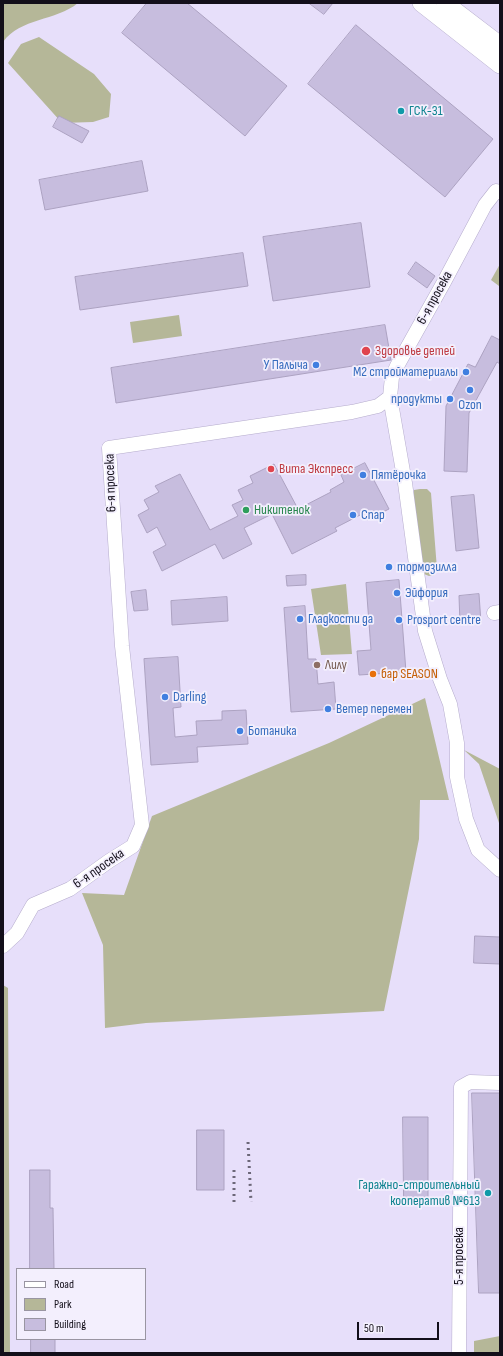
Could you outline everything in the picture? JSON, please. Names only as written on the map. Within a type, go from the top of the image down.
[{"type":"main road","points":[[421,3],[500,65]]},
{"type":"main road","points":[[445,3],[500,45]]},
{"type":"street","name":"6-я просека","points":[[3,946],[17,933],[33,905],[70,889],[133,846],[142,825],[122,646],[109,448],[352,412],[378,406],[390,397],[392,377],[397,366],[444,282],[484,205],[496,191],[500,192]]},
{"type":"street","points":[[390,397],[405,483],[425,631],[435,666],[450,704],[457,743],[457,778],[466,819],[478,850],[500,870]]},
{"type":"street","name":"5-я просека","points":[[459,1353],[461,1087],[470,1082],[500,1083]]},
{"type":"green space","points":[[3,3],[78,3],[69,9],[19,28],[10,34],[3,42]]},
{"type":"green space","points":[[39,37],[94,74],[111,94],[109,117],[93,122],[62,123],[8,63],[21,44]]},
{"type":"green space","points":[[500,264],[500,284],[499,286],[491,280]]},
{"type":"green space","points":[[179,315],[182,336],[133,343],[130,322]]},
{"type":"green space","points":[[427,489],[431,493],[437,569],[434,575],[429,576],[424,574],[412,497],[414,490]]},
{"type":"green space","points":[[346,584],[352,654],[321,655],[311,589]]},
{"type":"green space","points":[[425,698],[449,800],[420,800],[419,839],[384,1011],[146,1023],[105,1028],[103,945],[82,893],[124,895],[152,816],[329,743]]},
{"type":"green space","points":[[464,750],[500,769],[500,826],[479,764]]},
{"type":"green space","points":[[3,985],[8,988],[10,1353],[3,1353]]},
{"type":"green space","points":[[500,1336],[500,1353],[474,1353],[474,1341]]},
{"type":"building","points":[[147,3],[187,3],[287,86],[245,136],[122,33]]},
{"type":"building","points":[[309,3],[333,3],[324,14]]},
{"type":"building","name":"ГСК-31","points":[[356,25],[493,139],[445,197],[308,84]]},
{"type":"building","points":[[59,116],[89,131],[82,143],[53,127]]},
{"type":"building","points":[[142,161],[148,191],[45,210],[39,180]]},
{"type":"building","points":[[361,223],[370,287],[273,301],[263,237]]},
{"type":"building","points":[[243,253],[248,286],[80,310],[75,277]]},
{"type":"building","points":[[416,262],[435,276],[427,288],[408,274]]},
{"type":"building","points":[[385,325],[391,360],[116,403],[111,368]]},
{"type":"building","points":[[492,336],[500,340],[500,364],[497,362],[469,413],[467,472],[444,471],[446,406],[468,364],[475,367]]},
{"type":"building","points":[[365,463],[389,509],[367,520],[364,513],[335,528],[337,531],[292,554],[272,514],[244,528],[252,544],[223,559],[215,544],[162,571],[153,552],[166,545],[157,527],[147,533],[138,515],[149,509],[144,500],[159,492],[155,486],[180,474],[210,530],[238,516],[232,505],[243,500],[238,490],[253,483],[250,476],[274,464],[298,509],[331,492],[330,490],[344,482],[341,475]]},
{"type":"building","points":[[474,495],[479,548],[456,551],[451,497]]},
{"type":"building","points":[[306,575],[306,585],[287,586],[286,576]]},
{"type":"building","points":[[399,580],[406,672],[359,675],[357,651],[371,650],[366,583]]},
{"type":"building","points":[[146,590],[148,610],[134,611],[131,592]]},
{"type":"building","points":[[479,594],[481,623],[460,624],[459,596]]},
{"type":"building","points":[[227,597],[228,621],[172,625],[171,601]]},
{"type":"building","points":[[305,606],[308,659],[316,659],[318,684],[334,682],[336,709],[291,712],[284,608]]},
{"type":"building","points":[[178,657],[181,707],[173,708],[175,737],[197,735],[196,721],[222,720],[222,711],[246,710],[248,744],[197,747],[198,762],[151,765],[144,659]]},
{"type":"building","points":[[475,936],[500,937],[500,964],[474,963]]},
{"type":"building","name":"Гаражно-строительный кооператив №613","points":[[472,1093],[500,1093],[500,1293],[479,1293]]},
{"type":"building","points":[[403,1117],[428,1117],[428,1198],[404,1198]]},
{"type":"building","points":[[197,1130],[224,1130],[224,1190],[197,1190]]},
{"type":"building","points":[[30,1170],[50,1170],[50,1208],[53,1208],[54,1268],[30,1268]]},
{"type":"building","points":[[31,1340],[55,1340],[55,1353],[31,1353]]},
{"type":"railway","points":[[248,1142],[251,1202]]},
{"type":"railway","points":[[234,1170],[234,1202]]},
{"type":"place","name":"ГСК-31","points":[[401,111]]},
{"type":"place","name":"Здоровье детей","points":[[366,351]]},
{"type":"place","name":"У Палыча","points":[[316,365]]},
{"type":"place","name":"М2 стройматериалы","points":[[466,372]]},
{"type":"place","name":"Ozon","points":[[470,390]]},
{"type":"place","name":"продукты","points":[[450,399]]},
{"type":"place","name":"Вита Экспресс","points":[[271,469]]},
{"type":"place","name":"Пятёрочка","points":[[363,475]]},
{"type":"place","name":"Никитенок","points":[[246,510]]},
{"type":"place","name":"Спар","points":[[353,515]]},
{"type":"place","name":"тормозилла","points":[[389,567]]},
{"type":"place","name":"Эйфория","points":[[397,593]]},
{"type":"place","name":"Гладкости да","points":[[300,619]]},
{"type":"place","name":"Prosport centre","points":[[399,620]]},
{"type":"place","name":"Лилу","points":[[317,665]]},
{"type":"place","name":"бар SEASON","points":[[373,674]]},
{"type":"place","name":"Darling","points":[[165,697]]},
{"type":"place","name":"Ветер перемен","points":[[328,709]]},
{"type":"place","name":"Ботаника","points":[[240,731]]},
{"type":"place","name":"Гаражно-строительный кооператив №613","points":[[488,1193]]}]
